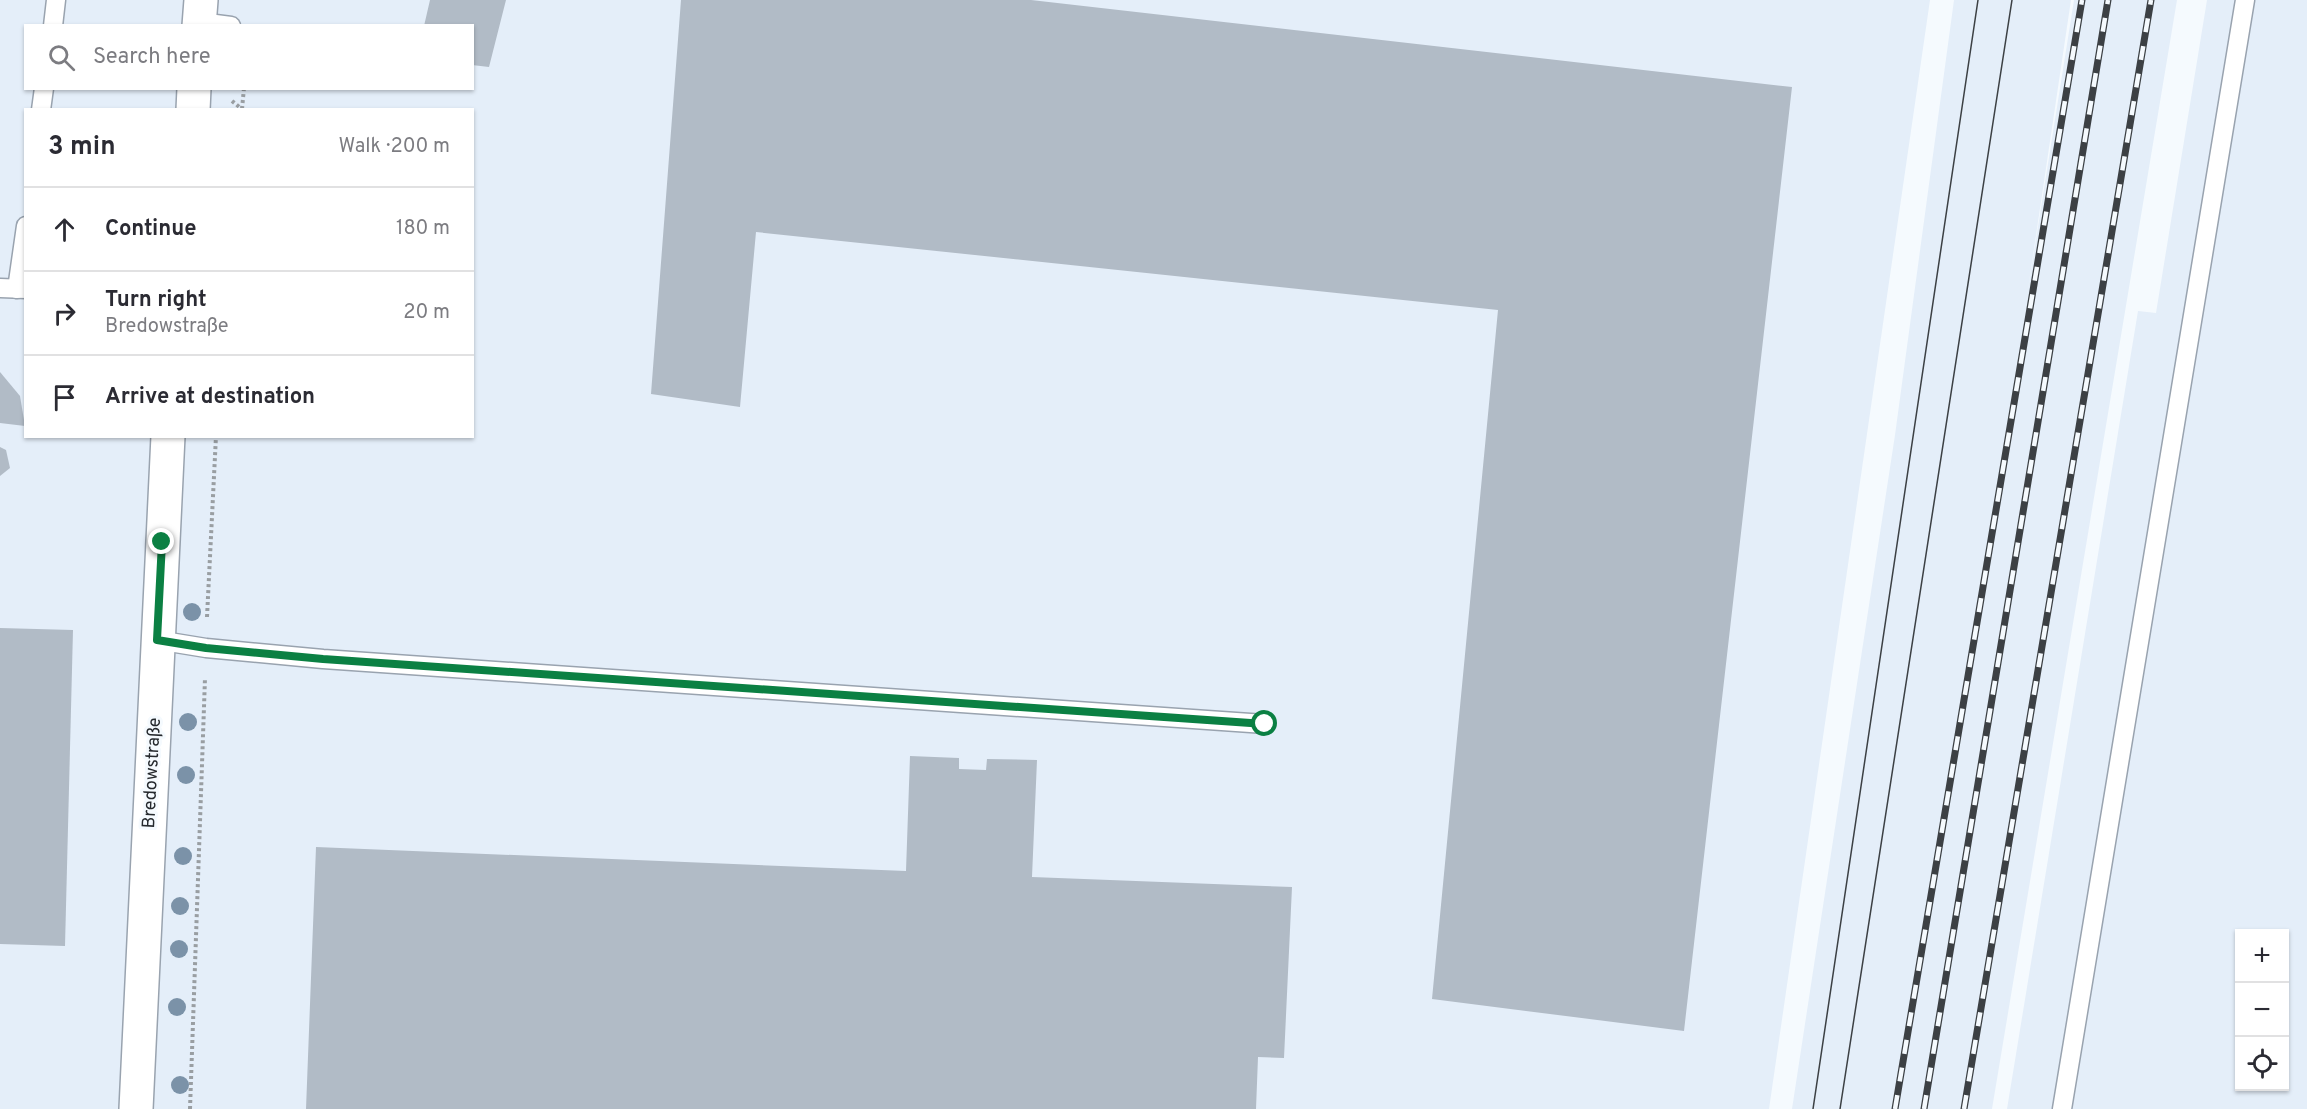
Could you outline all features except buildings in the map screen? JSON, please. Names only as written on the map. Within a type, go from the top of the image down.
[{"type":"street","points":[[193,108],[194,90]]},
{"type":"street","name":"Bredowstraße","points":[[136,1109],[168,438]]},
{"type":"lane","points":[[52,24],[56,0]]},
{"type":"lane","points":[[2062,1109],[2245,0]]},
{"type":"lane","points":[[41,108],[44,90]]},
{"type":"lane","points":[[14,288],[24,236]]},
{"type":"lane","points":[[157,640],[206,648],[323,659],[1265,724]]},
{"type":"path","points":[[242,108],[243,90]]},
{"type":"path","points":[[190,1109],[216,438]]},
{"type":"shaded area","points":[[0,0],[1930,0],[1769,1109],[0,1109]]},
{"type":"shaded area","points":[[1954,0],[2071,0],[2027,296],[2074,0],[2177,0],[1992,1109],[1792,1109],[1895,435]]},
{"type":"shaded area","points":[[2207,0],[2307,0],[2307,1109],[2007,1109],[2138,311],[2156,313]]},
{"type":"tram line","points":[[1813,1109],[1978,0]]},
{"type":"tram line","points":[[1840,1109],[2012,0]]},
{"type":"railway","points":[[1895,1109],[2082,0]]},
{"type":"railway","points":[[1924,1109],[2108,0]]},
{"type":"railway","points":[[1964,1109],[2151,0]]},
{"type":"route","points":[[162,542],[157,640],[206,648],[323,659],[1265,724]]}]
